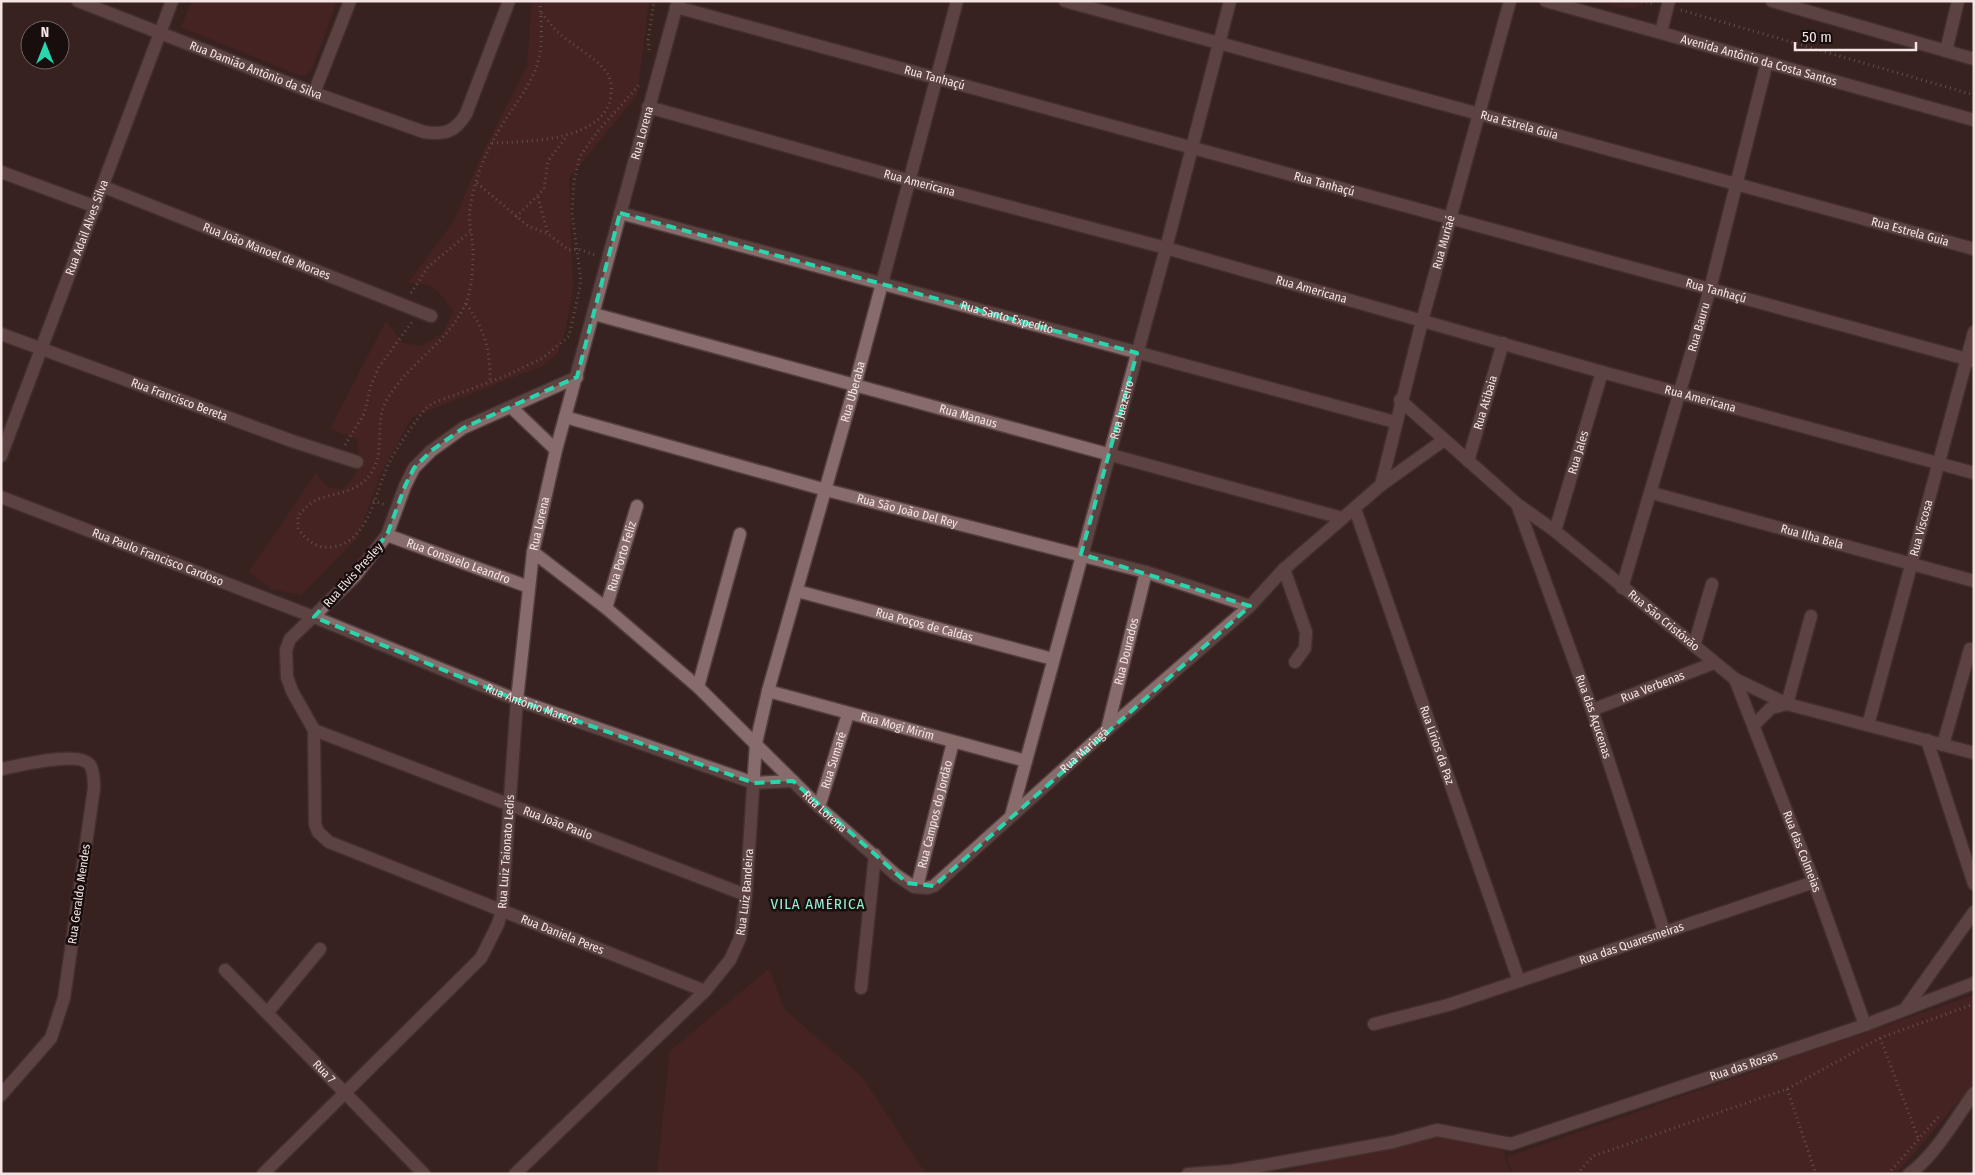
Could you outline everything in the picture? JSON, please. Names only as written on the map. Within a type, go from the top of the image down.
[{"type":"street","name":"Rua Damião Antônio da Silva","points":[[78,1],[314,93],[424,132],[436,134],[451,132],[459,125],[466,114],[509,1]]},
{"type":"street","name":"Rua Adail Alves Silva","points":[[1,456],[40,349],[104,187],[172,1]]},
{"type":"street","points":[[314,93],[350,1]]},
{"type":"street","name":"Rua Uberaba","points":[[754,783],[756,743],[768,691],[826,490],[957,1]]},
{"type":"street","name":"Rua Estrela Guia","points":[[1066,1],[1974,249]]},
{"type":"street","name":"Rua Juazeiro","points":[[1012,816],[1081,554],[1166,248],[1230,1]]},
{"type":"street","name":"Rua Muriaé","points":[[1381,485],[1400,400],[1510,1]]},
{"type":"street","name":"Avenida Antônio da Costa Santos","points":[[1546,1],[1974,120]]},
{"type":"street","points":[[1772,1],[1974,58]]},
{"type":"street","points":[[1946,51],[1958,1]]},
{"type":"street","name":"Rua Tanhaçú","points":[[677,4],[935,78],[1192,146],[1970,360]]},
{"type":"street","name":"Rua Lorena","points":[[677,4],[556,450],[533,552],[606,608],[698,688],[819,807],[907,883],[917,887]]},
{"type":"street","points":[[1662,32],[1668,5]]},
{"type":"street","name":"Rua Bauru","points":[[1622,588],[1652,493],[1710,289],[1767,62]]},
{"type":"street","name":"Rua Americana","points":[[648,107],[908,180],[1166,248],[1602,372],[1974,473]]},
{"type":"street","points":[[1,172],[96,208]]},
{"type":"street","name":"Rua João Manoel de Moraes","points":[[104,187],[425,313]]},
{"type":"street","name":"Rua Santo Expedito","points":[[620,213],[1395,422]]},
{"type":"street","name":"Rua Manaus","points":[[594,314],[1342,518]]},
{"type":"street","name":"Rua Viscosa","points":[[1868,725],[1937,463],[1970,360],[1974,332]]},
{"type":"street","name":"Rua Francisco Bereta","points":[[1,334],[357,462]]},
{"type":"street","name":"Rua Atibaia","points":[[1468,461],[1503,343]]},
{"type":"street","name":"Rua Jales","points":[[1555,531],[1602,372]]},
{"type":"street","name":"Rua Elvis Presley","points":[[315,824],[314,730],[292,691],[287,677],[285,662],[290,639],[355,576],[387,536],[396,508],[414,468],[438,445],[463,428],[512,408],[577,377]]},
{"type":"street","name":"Rua São Cristóvão","points":[[1400,400],[1517,504],[1555,531],[1735,679],[1787,704],[1974,753]]},
{"type":"street","points":[[512,408],[556,450]]},
{"type":"street","name":"Rua São João Del Rey","points":[[565,417],[826,490],[1081,554],[1146,572],[1250,606]]},
{"type":"street","points":[[1250,606],[1284,569],[1342,518],[1355,509],[1381,485],[1444,440]]},
{"type":"street","name":"Rua Ilha Bela","points":[[1652,493],[1974,581]]},
{"type":"street","name":"Rua Paulo Francisco Cardoso","points":[[1,497],[314,617]]},
{"type":"street","name":"Rua das Açucenas","points":[[1517,504],[1592,710],[1664,932]]},
{"type":"street","name":"Rua Porto Feliz","points":[[606,608],[637,506]]},
{"type":"street","name":"Rua Lírios da Paz","points":[[1355,509],[1520,982]]},
{"type":"street","points":[[698,688],[740,534]]},
{"type":"street","name":"Rua Consuelo Leandro","points":[[387,536],[528,587]]},
{"type":"street","name":"Rua Luiz Taionato Ledis","points":[[263,1174],[481,958],[498,924],[502,910],[517,700],[533,552]]},
{"type":"street","points":[[1284,569],[1306,632],[1305,648],[1295,662]]},
{"type":"street","name":"Rua Dourados","points":[[1107,730],[1146,572]]},
{"type":"street","points":[[1694,646],[1712,584]]},
{"type":"street","name":"Rua Poços de Caldas","points":[[797,591],[1053,659]]},
{"type":"street","name":"Rua Maringá","points":[[917,887],[934,886],[1107,730],[1250,606]]},
{"type":"street","points":[[1754,726],[1771,708],[1787,704],[1812,616]]},
{"type":"street","name":"Rua Antônio Marcos","points":[[314,617],[517,700],[754,783]]},
{"type":"street","points":[[1943,745],[1970,649]]},
{"type":"street","name":"Rua Verbenas","points":[[1592,710],[1714,663]]},
{"type":"street","name":"Rua das Colmeias","points":[[1735,679],[1814,882],[1865,1025]]},
{"type":"street","name":"Rua Mogi Mirim","points":[[768,691],[1026,761]]},
{"type":"street","name":"Rua Sumaré","points":[[819,807],[848,714]]},
{"type":"street","name":"Rua João Paulo","points":[[314,730],[746,895]]},
{"type":"street","points":[[1927,740],[1974,884]]},
{"type":"street","name":"Rua Campos do Jordão","points":[[917,887],[953,742]]},
{"type":"street","name":"Rua Geraldo Mendes","points":[[1,769],[69,758],[81,759],[90,764],[94,774],[94,788],[64,998],[56,1028],[42,1050],[1,1094]]},
{"type":"street","points":[[754,783],[793,781]]},
{"type":"street","name":"Rua Luiz Bandeira","points":[[705,991],[730,960],[740,938],[746,895],[754,783]]},
{"type":"street","name":"Rua Daniela Peres","points":[[315,824],[318,832],[329,842],[705,991]]},
{"type":"street","points":[[861,988],[875,855]]},
{"type":"street","name":"Rua das Quaresmeiras","points":[[1374,1024],[1448,1005],[1520,982],[1814,882]]},
{"type":"street","points":[[1905,1009],[1974,912]]},
{"type":"street","points":[[267,1013],[320,949]]},
{"type":"street","name":"Rua 7","points":[[225,970],[424,1174]]},
{"type":"street","name":"Rua das Rosas","points":[[1188,1174],[1231,1171],[1305,1158],[1393,1142],[1437,1130],[1511,1144],[1865,1025],[1974,982]]},
{"type":"street","points":[[516,1174],[705,991]]},
{"type":"street","points":[[1915,1172],[1948,1131],[1974,1093]]},
{"type":"path","points":[[540,1],[542,26],[539,58],[526,91],[483,158],[470,208],[470,232],[474,251],[471,283],[466,304],[449,332],[399,382],[386,402],[379,423],[379,458],[370,474],[357,487],[338,495],[318,499],[307,506],[298,516],[298,528],[304,537],[315,546],[326,548],[339,546],[354,539],[365,522],[389,463],[425,409],[433,403],[543,358],[569,336],[581,282],[572,213],[574,181],[580,156],[598,131],[642,82]]},
{"type":"path","points":[[647,57],[654,1]]},
{"type":"path","points":[[1641,1],[1668,5],[1974,95]]},
{"type":"path","points":[[516,217],[544,189],[548,161],[568,136],[603,115],[611,105],[612,88],[608,73],[578,46],[559,34],[541,12]]},
{"type":"path","points":[[492,144],[536,141],[568,136]]},
{"type":"path","points":[[477,182],[516,217],[548,234],[569,250],[578,249],[608,259]]},
{"type":"path","points":[[538,197],[548,234]]},
{"type":"path","points":[[406,305],[414,287],[428,267],[470,232]]},
{"type":"path","points":[[466,304],[483,331],[488,347],[490,381]]},
{"type":"path","points":[[337,456],[364,414],[371,385],[379,367],[425,313]]},
{"type":"path","points":[[1577,1174],[1593,1156],[1788,1089],[1880,1038],[1974,1004]]},
{"type":"path","points":[[1880,1038],[1919,1140]]},
{"type":"path","points":[[1788,1089],[1816,1174]]},
{"type":"path","points":[[1888,1174],[1944,1111]]},
{"type":"highlighted area","points":[[620,213],[1137,353],[1081,554],[1250,606],[934,886],[907,883],[793,781],[754,783],[517,700],[314,617],[387,535],[405,486],[414,468],[431,451],[463,428],[577,377]]},
{"type":"shaded area","points":[[192,1],[337,1],[312,69],[305,75],[299,75],[181,27]]},
{"type":"shaded area","points":[[532,1],[649,1],[637,95],[569,178],[573,288],[566,327],[557,354],[542,366],[412,417],[381,473],[357,538],[301,595],[272,589],[249,572],[316,473],[327,487],[342,490],[356,473],[359,462],[357,439],[330,429],[386,321],[403,343],[421,346],[443,333],[453,311],[435,289],[424,284],[408,283],[454,221],[482,154],[527,66]]},
{"type":"shaded area","points":[[1597,1],[1646,1],[1635,7],[1623,8]]},
{"type":"shaded area","points":[[769,969],[784,1009],[862,1077],[926,1174],[657,1174],[670,1051]]},
{"type":"shaded area","points":[[1974,995],[1974,1083],[1896,1174],[1513,1174],[1507,1157]]},
{"type":"shaded area","points":[[1437,1130],[1499,1140],[1511,1174],[1281,1174],[1367,1146]]},
{"type":"district","name":"VILA AMÉRICA","points":[[818,904]]}]
